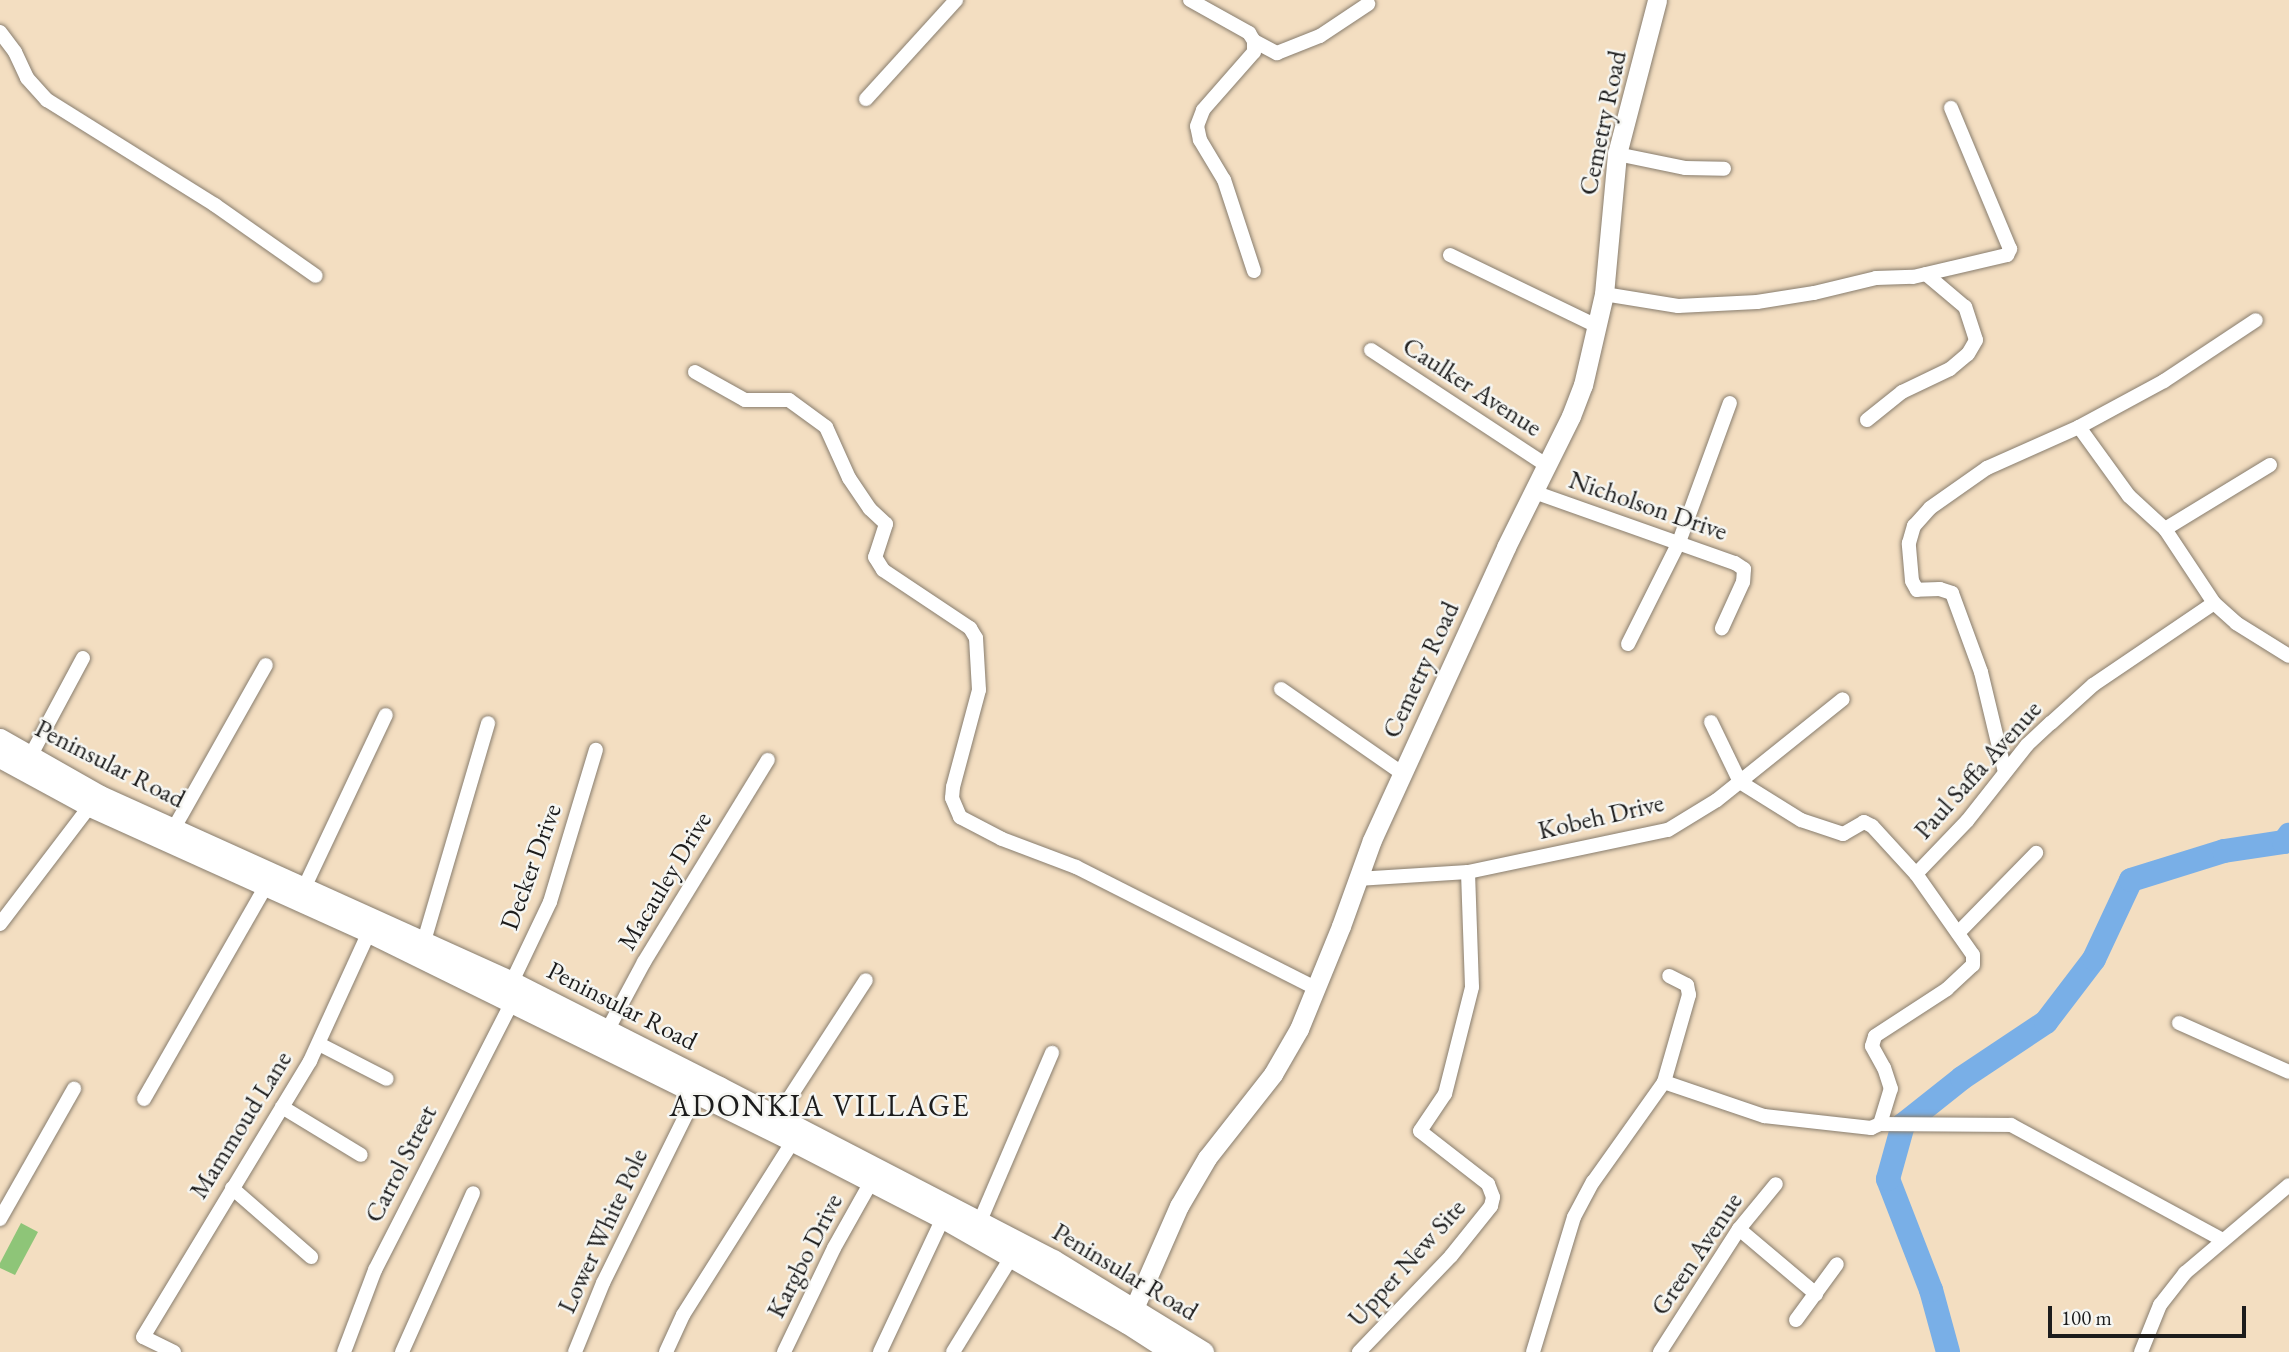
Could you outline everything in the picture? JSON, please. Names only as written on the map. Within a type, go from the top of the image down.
[{"type":"main road","name":"Peninsular Road","points":[[0,739],[100,796],[424,940],[510,994],[697,1093],[1203,1352]]},
{"type":"main road","name":"Peninsular Road","points":[[0,757],[90,806],[510,994],[607,1031],[777,1117],[980,1221],[1131,1315],[1162,1349]]},
{"type":"street","points":[[866,100],[956,0]]},
{"type":"street","points":[[1190,0],[1249,33],[1255,41],[1277,53],[1320,36],[1368,4]]},
{"type":"street","name":"Cemetry Road","points":[[1131,1315],[1180,1206],[1200,1170],[1273,1074],[1317,989],[1357,879],[1402,773],[1583,385],[1604,295],[1617,154],[1657,0]]},
{"type":"street","points":[[0,32],[15,52],[27,78],[47,100],[215,205],[316,276]]},
{"type":"street","points":[[1254,271],[1224,180],[1200,140],[1197,126],[1203,110],[1254,52],[1255,41]]},
{"type":"street","points":[[1604,295],[1648,303],[1709,306],[1757,302],[1814,293],[1875,278],[1926,274],[2007,256],[2010,249],[1951,108]]},
{"type":"street","points":[[1617,154],[1685,168],[1724,169]]},
{"type":"street","points":[[1450,256],[1597,327]]},
{"type":"street","points":[[1867,421],[1902,393],[1950,369],[1968,354],[1976,340],[1965,307],[1926,274]]},
{"type":"street","points":[[2005,772],[1981,673],[1952,593],[1940,589],[1917,590],[1909,566],[1910,537],[1914,526],[1930,508],[1987,468],[2079,427],[2164,381],[2256,320]]},
{"type":"street","name":"Caulker Avenue","points":[[1371,350],[1546,465]]},
{"type":"street","points":[[695,372],[745,400],[789,400],[826,427],[849,478],[870,509],[886,524],[875,557],[883,570],[970,628],[976,638],[979,690],[952,798],[960,817],[1002,839],[1076,867],[1317,989]]},
{"type":"street","points":[[1628,644],[1679,542],[1730,403]]},
{"type":"street","points":[[2079,427],[2129,496],[2165,529],[2214,603],[2236,623],[2289,656]]},
{"type":"street","points":[[2165,529],[2270,465]]},
{"type":"street","name":"Nicholson Drive","points":[[1534,492],[1679,542],[1744,569],[1743,582],[1722,628]]},
{"type":"street","name":"Paul Saffa Avenue","points":[[1916,874],[1967,821],[2027,745],[2093,685],[2214,603]]},
{"type":"street","points":[[31,755],[83,658]]},
{"type":"street","points":[[174,828],[266,665]]},
{"type":"street","points":[[1281,689],[1402,773]]},
{"type":"street","name":"Kobeh Drive","points":[[1357,879],[1468,872],[1668,830],[1740,782],[1843,699]]},
{"type":"street","points":[[305,887],[386,715]]},
{"type":"street","points":[[1711,722],[1740,782],[1801,820],[1843,834],[1864,822],[1872,826],[1916,874],[1973,955],[1973,965],[1967,972],[1875,1036],[1871,1046],[1884,1068],[1891,1089],[1886,1125]]},
{"type":"street","points":[[424,940],[488,723]]},
{"type":"street","name":"Decker Drive","points":[[510,994],[550,902],[596,750]]},
{"type":"street","name":"Macauley Drive","points":[[607,1031],[644,962],[768,760]]},
{"type":"street","points":[[0,923],[90,806]]},
{"type":"street","points":[[1958,933],[2036,853]]},
{"type":"street","name":"Upper New Site","points":[[1359,1352],[1451,1256],[1491,1206],[1493,1197],[1488,1184],[1420,1131],[1445,1094],[1472,987],[1468,872]]},
{"type":"street","points":[[144,1099],[266,886]]},
{"type":"street","name":"Mammoud Lane","points":[[174,1352],[143,1337],[319,1044],[369,932]]},
{"type":"street","points":[[1533,1352],[1574,1217],[1593,1182],[1664,1082],[1689,995],[1687,985],[1669,976]]},
{"type":"street","points":[[777,1117],[866,980]]},
{"type":"street","name":"Carrol Street","points":[[344,1352],[375,1270],[510,994]]},
{"type":"street","points":[[2179,1023],[2289,1072]]},
{"type":"street","points":[[319,1044],[387,1079]]},
{"type":"street","points":[[980,1221],[1052,1053]]},
{"type":"street","points":[[1664,1082],[1765,1116],[1855,1128],[1886,1125],[2011,1125],[2223,1240]]},
{"type":"street","points":[[0,1219],[74,1089]]},
{"type":"street","name":"Lower White Pole","points":[[575,1352],[603,1283],[697,1093]]},
{"type":"street","points":[[282,1107],[361,1155]]},
{"type":"street","points":[[666,1352],[683,1315],[793,1141]]},
{"type":"street","name":"Kargbo Drive","points":[[784,1352],[834,1248],[871,1182]]},
{"type":"street","name":"Green Avenue","points":[[1660,1352],[1740,1229],[1776,1185]]},
{"type":"street","points":[[2141,1352],[2160,1305],[2185,1273],[2289,1185]]},
{"type":"street","points":[[232,1188],[311,1257]]},
{"type":"street","points":[[402,1352],[473,1194]]},
{"type":"street","points":[[880,1352],[943,1218]]},
{"type":"street","points":[[1740,1229],[1816,1293]]},
{"type":"street","points":[[953,1352],[1012,1256]]},
{"type":"street","points":[[1796,1320],[1838,1264]]},
{"type":"green space","points":[[21,1223],[38,1232],[15,1275],[0,1268],[0,1263]]},
{"type":"waterway","points":[[1948,1352],[1931,1290],[1888,1179],[1903,1125],[1962,1078],[2046,1022],[2094,959],[2131,880],[2224,851],[2284,842],[2289,835]]},
{"type":"district","name":"ADONKIA VILLAGE","points":[[820,1106]]}]
